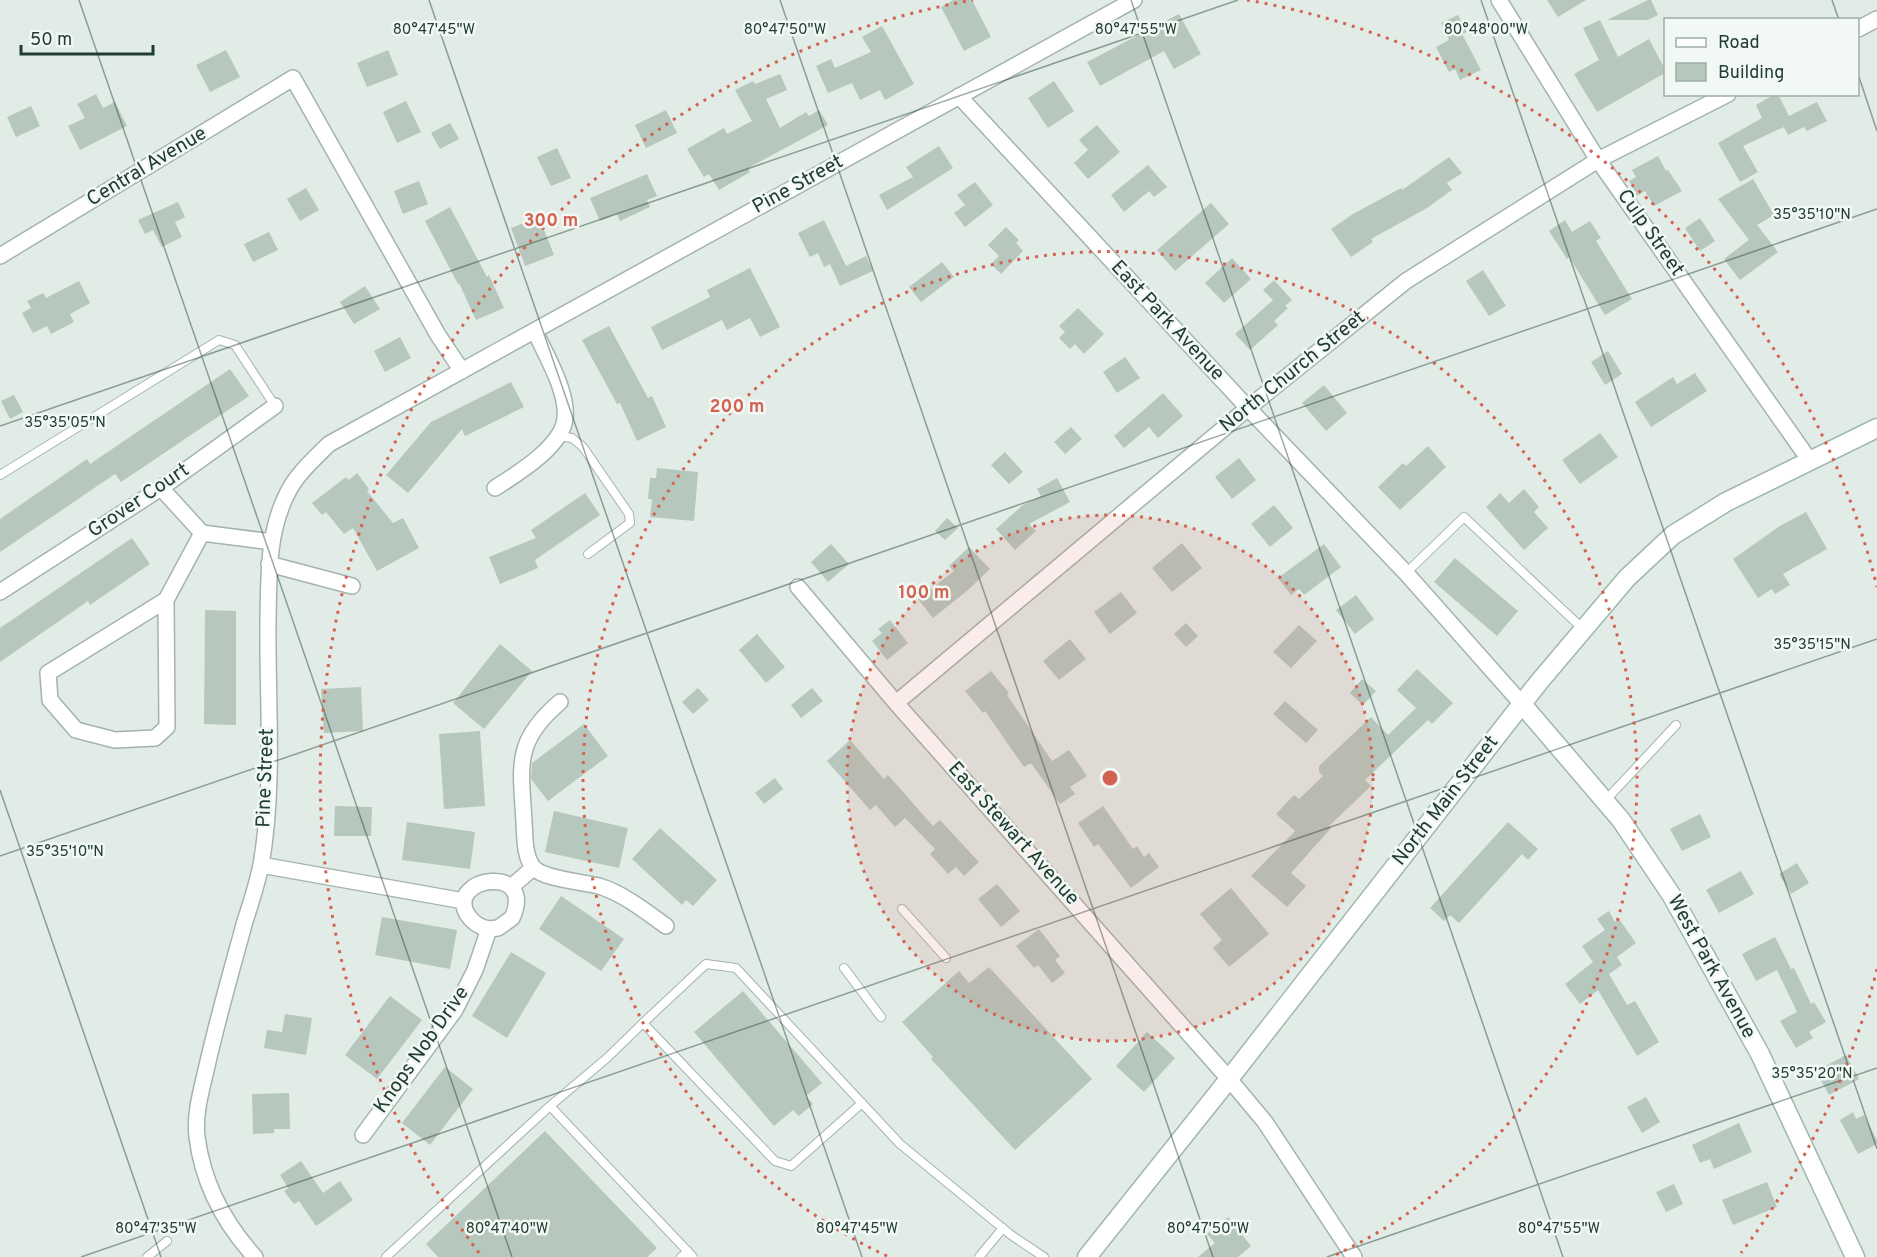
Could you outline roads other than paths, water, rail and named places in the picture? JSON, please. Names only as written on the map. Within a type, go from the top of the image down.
[{"type":"main road","name":"North Main Street","points":[[1087,1257],[1230,1079],[1522,704],[1628,578],[1673,534],[1726,502],[1877,428]]},
{"type":"main road","name":"West Park Avenue","points":[[1522,704],[1621,820],[1672,896],[1749,1035],[1855,1257]]},
{"type":"street","name":"Pine Street","points":[[255,1257],[236,1236],[220,1210],[206,1177],[197,1136],[200,1097],[213,1038],[261,865],[269,793],[267,670],[269,564],[275,527],[288,491],[308,465],[329,444],[1134,0]]},
{"type":"street","name":"Culp Street","points":[[1499,0],[1598,160],[1810,461]]},
{"type":"street","points":[[1859,28],[1877,19]]},
{"type":"street","name":"Central Avenue","points":[[0,256],[293,78],[438,335],[462,370]]},
{"type":"street","name":"East Park Avenue","points":[[959,96],[1248,408],[1406,573],[1522,704]]},
{"type":"street","name":"North Church Street","points":[[896,703],[1248,408],[1406,281],[1598,160],[1724,96]]},
{"type":"street","points":[[495,488],[520,472],[559,435],[566,418],[560,387],[534,331]]},
{"type":"street","name":"Grover Court","points":[[0,592],[161,488],[275,406]]},
{"type":"street","points":[[161,488],[202,533],[272,542]]},
{"type":"street","points":[[166,600],[48,673],[50,700],[76,730],[115,740],[155,738],[167,727],[166,600],[202,533]]},
{"type":"street","points":[[269,564],[352,586]]},
{"type":"street","name":"East Stewart Avenue","points":[[798,587],[896,703],[1230,1079],[1265,1122],[1354,1257]]},
{"type":"street","points":[[560,702],[534,728],[520,763],[525,841],[533,868],[545,874],[612,891],[631,901],[666,926]]},
{"type":"street","points":[[261,865],[465,902]]},
{"type":"street","points":[[511,887],[533,868]]},
{"type":"street","points":[[486,880],[503,882],[511,887],[517,903],[512,918],[498,928],[489,929],[475,924],[465,910],[466,895],[486,880]]},
{"type":"street","name":"Knops Nob Drive","points":[[363,1135],[455,1010],[475,970],[489,929]]},
{"type":"lane","points":[[0,475],[219,340],[235,345],[275,406]]},
{"type":"lane","points":[[559,435],[572,438],[583,447],[629,514],[630,523],[588,554]]},
{"type":"lane","points":[[1406,573],[1464,517],[1584,630]]},
{"type":"lane","points":[[1605,801],[1676,725]]},
{"type":"lane","points":[[902,909],[946,958]]},
{"type":"lane","points":[[386,1257],[550,1106],[607,1058],[706,964],[736,968],[900,1144],[1003,1228],[1044,1257]]},
{"type":"lane","points":[[844,969],[881,1017]]},
{"type":"lane","points":[[643,1023],[775,1161],[791,1166],[862,1102]]},
{"type":"lane","points":[[550,1106],[690,1254],[681,1257]]},
{"type":"lane","points":[[979,1257],[1003,1228]]},
{"type":"lane","points":[[147,1257],[167,1241]]}]
